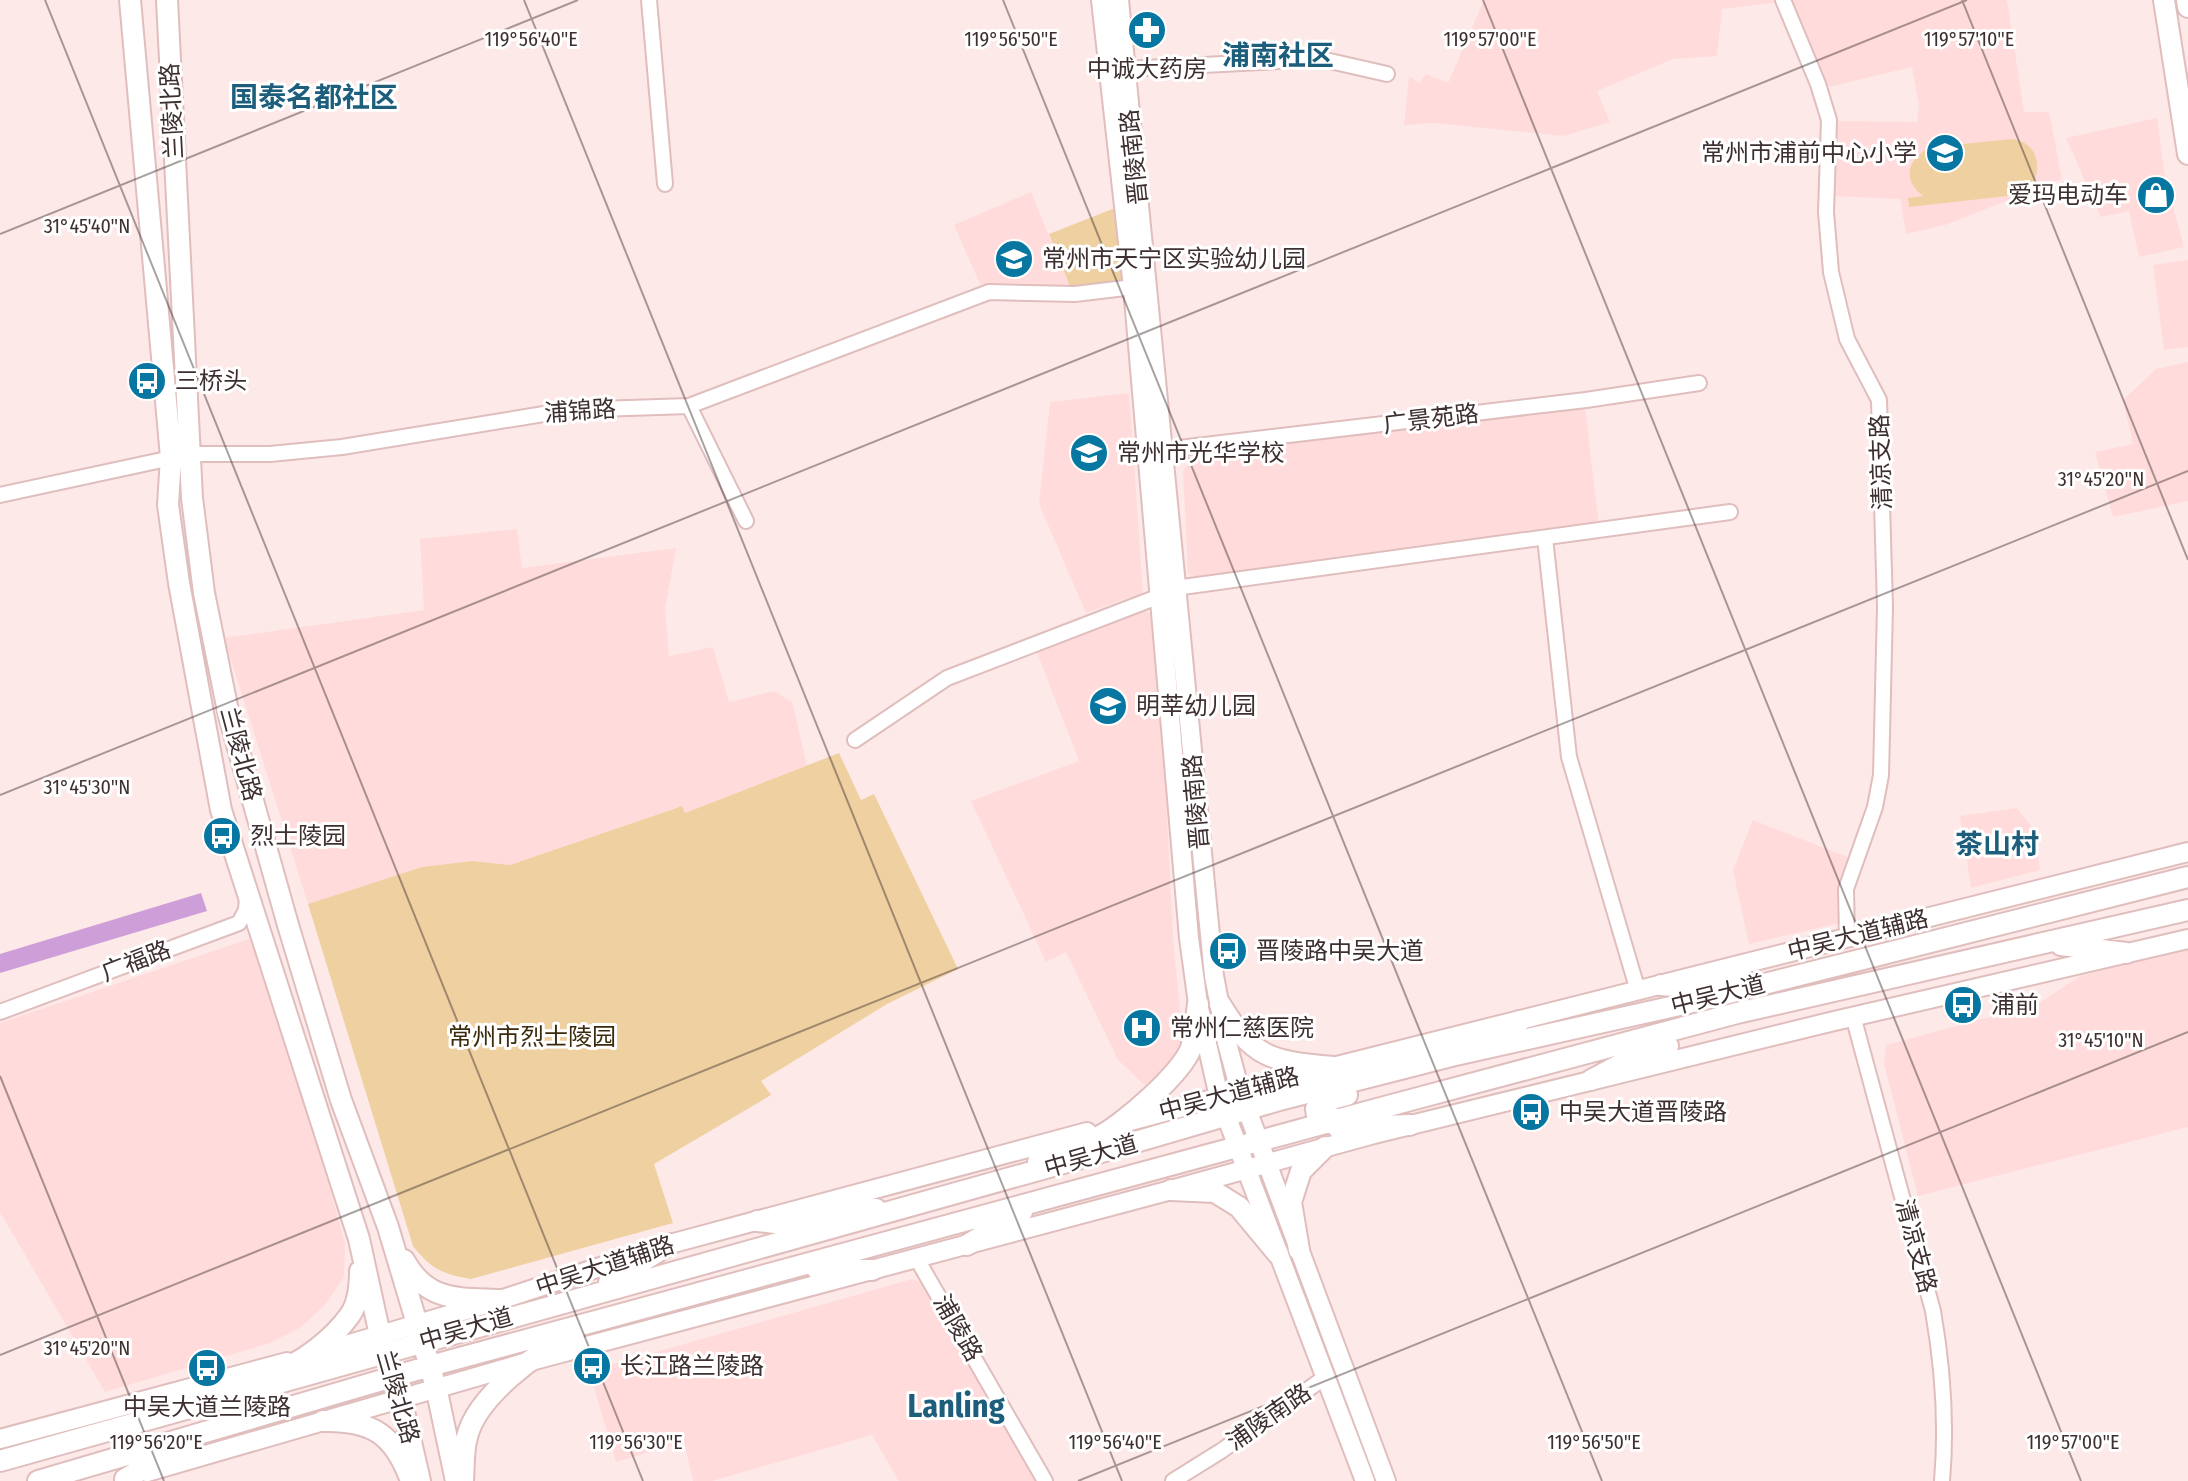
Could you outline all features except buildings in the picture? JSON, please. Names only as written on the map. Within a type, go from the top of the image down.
[{"type":"main road","name":"兰陵北路","points":[[130,0],[180,456],[192,498],[204,593],[229,716],[341,1100],[388,1227],[420,1332],[436,1387],[456,1481]]},
{"type":"main road","name":"兰陵北路","points":[[167,0],[180,456],[168,505],[184,621],[221,810],[359,1239],[382,1343],[420,1481]]},
{"type":"main road","name":"晋陵南路","points":[[1101,0],[1162,450],[1189,938],[1198,1004],[1223,1107],[1246,1170],[1288,1252],[1386,1481]]},
{"type":"main road","name":"晋陵南路","points":[[1119,0],[1140,286],[1168,592],[1214,976],[1227,1043],[1267,1164],[1324,1378],[1365,1481]]},
{"type":"main road","points":[[2164,0],[2188,154]]},
{"type":"main road","points":[[2187,0],[2188,7]]},
{"type":"main road","name":"中吴大道辅路","points":[[1244,1101],[1333,1067],[1521,1030],[1638,991],[2188,852]]},
{"type":"main road","points":[[2056,910],[2116,882],[2180,866],[2188,860]]},
{"type":"main road","name":"中吴大道","points":[[310,1364],[420,1332],[487,1323],[1021,1175],[1177,1131],[1223,1107],[1244,1101],[1451,1056],[1521,1030],[1788,978],[2188,877]]},
{"type":"main road","points":[[1940,968],[1922,966],[1920,960],[1932,951],[2034,925],[2115,895]]},
{"type":"main road","points":[[2006,952],[2126,911],[2188,897]]},
{"type":"main road","name":"中吴大道","points":[[38,1481],[495,1348],[1097,1183],[1737,1013],[2188,910]]},
{"type":"main road","points":[[121,1480],[436,1387],[1325,1147],[1853,1016],[2188,939]]},
{"type":"main road","points":[[2045,943],[2126,953]]},
{"type":"main road","points":[[1688,1027],[1744,1002],[1849,979],[1861,972],[1860,966],[1847,963]]},
{"type":"main road","points":[[1661,985],[1684,988],[1714,981],[1788,978]]},
{"type":"main road","points":[[1021,1175],[1049,1153],[1096,1138],[1146,1103],[1191,1050],[1198,1004]]},
{"type":"main road","points":[[1220,1004],[1236,1031],[1261,1052],[1281,1062],[1333,1067]]},
{"type":"main road","points":[[1591,1080],[1638,1055],[1703,1036],[1737,1013]]},
{"type":"main road","points":[[1341,1120],[1317,1116],[1316,1109],[1331,1099],[1460,1068],[1521,1030]]},
{"type":"main road","name":"中吴大道辅路","points":[[420,1332],[500,1300],[670,1244],[1121,1123],[1223,1107]]},
{"type":"main road","points":[[1306,1129],[1410,1125]]},
{"type":"main road","points":[[945,1226],[1023,1188],[1174,1147],[1189,1139],[1188,1134],[1177,1131]]},
{"type":"main road","points":[[1288,1252],[1291,1202],[1301,1171],[1325,1147]]},
{"type":"main road","points":[[967,1245],[1021,1213],[1081,1196],[1097,1183]]},
{"type":"main road","points":[[1171,1190],[1215,1192],[1239,1207],[1288,1252]]},
{"type":"main road","points":[[757,1221],[784,1224],[847,1208],[896,1210]]},
{"type":"main road","points":[[388,1227],[414,1277],[433,1292],[458,1298],[500,1300]]},
{"type":"main road","points":[[0,1439],[310,1364],[352,1313],[360,1292],[359,1239]]},
{"type":"main road","points":[[588,1295],[670,1244]]},
{"type":"main road","points":[[746,1280],[775,1279],[822,1267],[872,1270]]},
{"type":"main road","points":[[463,1481],[467,1436],[475,1417],[489,1399],[556,1343],[604,1326],[633,1310]]},
{"type":"main road","points":[[487,1323],[475,1334],[478,1342],[495,1348]]},
{"type":"main road","points":[[0,1461],[152,1418],[202,1394],[310,1364],[337,1376],[340,1383],[316,1398]]},
{"type":"main road","points":[[121,1480],[184,1446],[264,1414]]},
{"type":"main road","points":[[323,1421],[351,1421],[373,1429],[389,1441],[403,1460],[411,1481]]},
{"type":"street","points":[[649,0],[665,184]]},
{"type":"street","name":"清凉支路","points":[[1783,0],[1818,84],[1829,120],[1826,212],[1831,272],[1847,339],[1879,400],[1885,607],[1881,775],[1875,807],[1846,889],[1847,938]]},
{"type":"street","points":[[1125,69],[1321,59],[1387,74]]},
{"type":"street","name":"浦锦路","points":[[0,495],[180,456],[270,454],[342,447],[568,410],[689,406],[989,292],[1075,294],[1140,286]]},
{"type":"street","name":"广景苑路","points":[[1162,450],[1586,400],[1699,383]]},
{"type":"street","points":[[689,406],[746,521]]},
{"type":"street","points":[[855,740],[947,678],[1168,592],[1730,512]]},
{"type":"street","points":[[1545,538],[1569,757],[1638,991]]},
{"type":"street","points":[[247,888],[246,910],[239,923],[253,929],[263,939]]},
{"type":"street","name":"广福路","points":[[0,1012],[239,923]]},
{"type":"street","name":"清凉支路","points":[[1853,1016],[1933,1311],[1945,1407],[1942,1481]]},
{"type":"street","name":"浦陵路","points":[[917,1259],[1045,1481]]},
{"type":"street","name":"浦陵南路","points":[[1173,1481],[1324,1378]]},
{"type":"shaded area","points":[[1484,0],[1780,2],[1722,9],[1717,56],[1673,59],[1597,91],[1610,122],[1564,136],[1434,123],[1404,125],[1409,76],[1419,83],[1426,74],[1448,83]]},
{"type":"shaded area","points":[[1791,0],[2007,0],[2024,112],[2049,112],[2062,179],[1945,225],[1906,234],[1900,199],[1833,196],[1835,121],[1917,122],[1919,105],[1912,67],[1829,87]]},
{"type":"shaded area","points":[[2157,118],[2165,177],[2184,247],[2139,257],[2129,211],[2101,217],[2066,138]]},
{"type":"shaded area","name":"常州市天宁区实验幼儿园","points":[[1031,192],[1071,289],[980,284],[954,225]]},
{"type":"shaded area","points":[[2188,260],[2188,347],[2164,350],[2153,265]]},
{"type":"shaded area","points":[[2188,362],[2188,501],[2113,517],[2095,452],[2133,444],[2123,400],[2156,369]]},
{"type":"shaded area","name":"常州市光华学校","points":[[1129,393],[1143,593],[1086,613],[1039,504],[1050,402]]},
{"type":"shaded area","points":[[1585,408],[1599,526],[1197,581],[1188,573],[1183,471],[1196,455]]},
{"type":"shaded area","points":[[517,529],[522,568],[676,548],[665,609],[669,656],[713,647],[729,702],[774,691],[792,702],[807,765],[685,813],[681,806],[510,865],[472,861],[422,867],[308,904],[224,638],[424,610],[420,539]]},
{"type":"shaded area","points":[[1141,610],[1150,613],[1165,782],[1174,951],[1186,1063],[1149,1089],[1118,1060],[1066,952],[1046,962],[971,801],[1079,761],[1036,650]]},
{"type":"shaded area","points":[[2017,808],[2035,831],[2040,870],[1971,888],[1960,816]]},
{"type":"shaded area","points":[[1753,820],[1852,859],[1840,923],[1749,944],[1733,870]]},
{"type":"shaded area","points":[[201,893],[207,911],[0,973],[0,954]]},
{"type":"shaded area","points":[[249,939],[261,946],[345,1243],[344,1277],[325,1305],[301,1327],[270,1343],[105,1392],[0,1212],[0,1023]]},
{"type":"shaded area","points":[[2188,948],[2188,1127],[1918,1196],[1884,1064],[1886,1045],[2038,1004],[2080,976]]},
{"type":"shaded area","points":[[912,1279],[923,1283],[1040,1481],[899,1481],[872,1435],[712,1481],[693,1481],[684,1442],[616,1462],[589,1371]]},
{"type":"green space","points":[[2012,139],[2028,145],[2036,157],[2037,172],[2031,188],[2016,195],[1909,207],[1908,198],[1923,196],[1911,182],[1910,168],[1925,151],[1933,147]]},
{"type":"green space","points":[[1115,208],[1125,267],[1121,280],[1111,286],[1071,289],[1049,234]]},
{"type":"green space","name":"常州市烈士陵园","points":[[839,753],[861,800],[874,794],[958,969],[887,1004],[761,1081],[771,1095],[654,1164],[673,1223],[471,1279],[452,1275],[432,1265],[413,1246],[308,904],[422,867],[472,861],[510,865],[682,806],[685,813]]},
{"type":"place","name":"中诚大药房","points":[[1147,30]]},
{"type":"place","name":"常州市浦前中心小学","points":[[1945,153]]},
{"type":"place","name":"爱玛电动车","points":[[2156,195]]},
{"type":"place","name":"常州市天宁区实验幼儿园","points":[[1014,259]]},
{"type":"place","name":"三桥头","points":[[147,381]]},
{"type":"place","name":"常州市光华学校","points":[[1089,453]]},
{"type":"place","name":"明莘幼儿园","points":[[1108,706]]},
{"type":"place","name":"烈士陵园","points":[[222,836]]},
{"type":"place","name":"晋陵路中吴大道","points":[[1228,951]]},
{"type":"place","name":"浦前","points":[[1963,1005]]},
{"type":"place","name":"常州仁慈医院","points":[[1142,1028]]},
{"type":"place","name":"中吴大道晋陵路","points":[[1531,1112]]},
{"type":"place","name":"长江路兰陵路","points":[[592,1366]]},
{"type":"place","name":"中吴大道兰陵路","points":[[207,1368]]},
{"type":"district","name":"浦南社区","points":[[1278,55]]},
{"type":"district","name":"国泰名都社区","points":[[314,97]]},
{"type":"district","name":"茶山村","points":[[1997,844]]},
{"type":"district","name":"Lanling","points":[[956,1406]]}]
